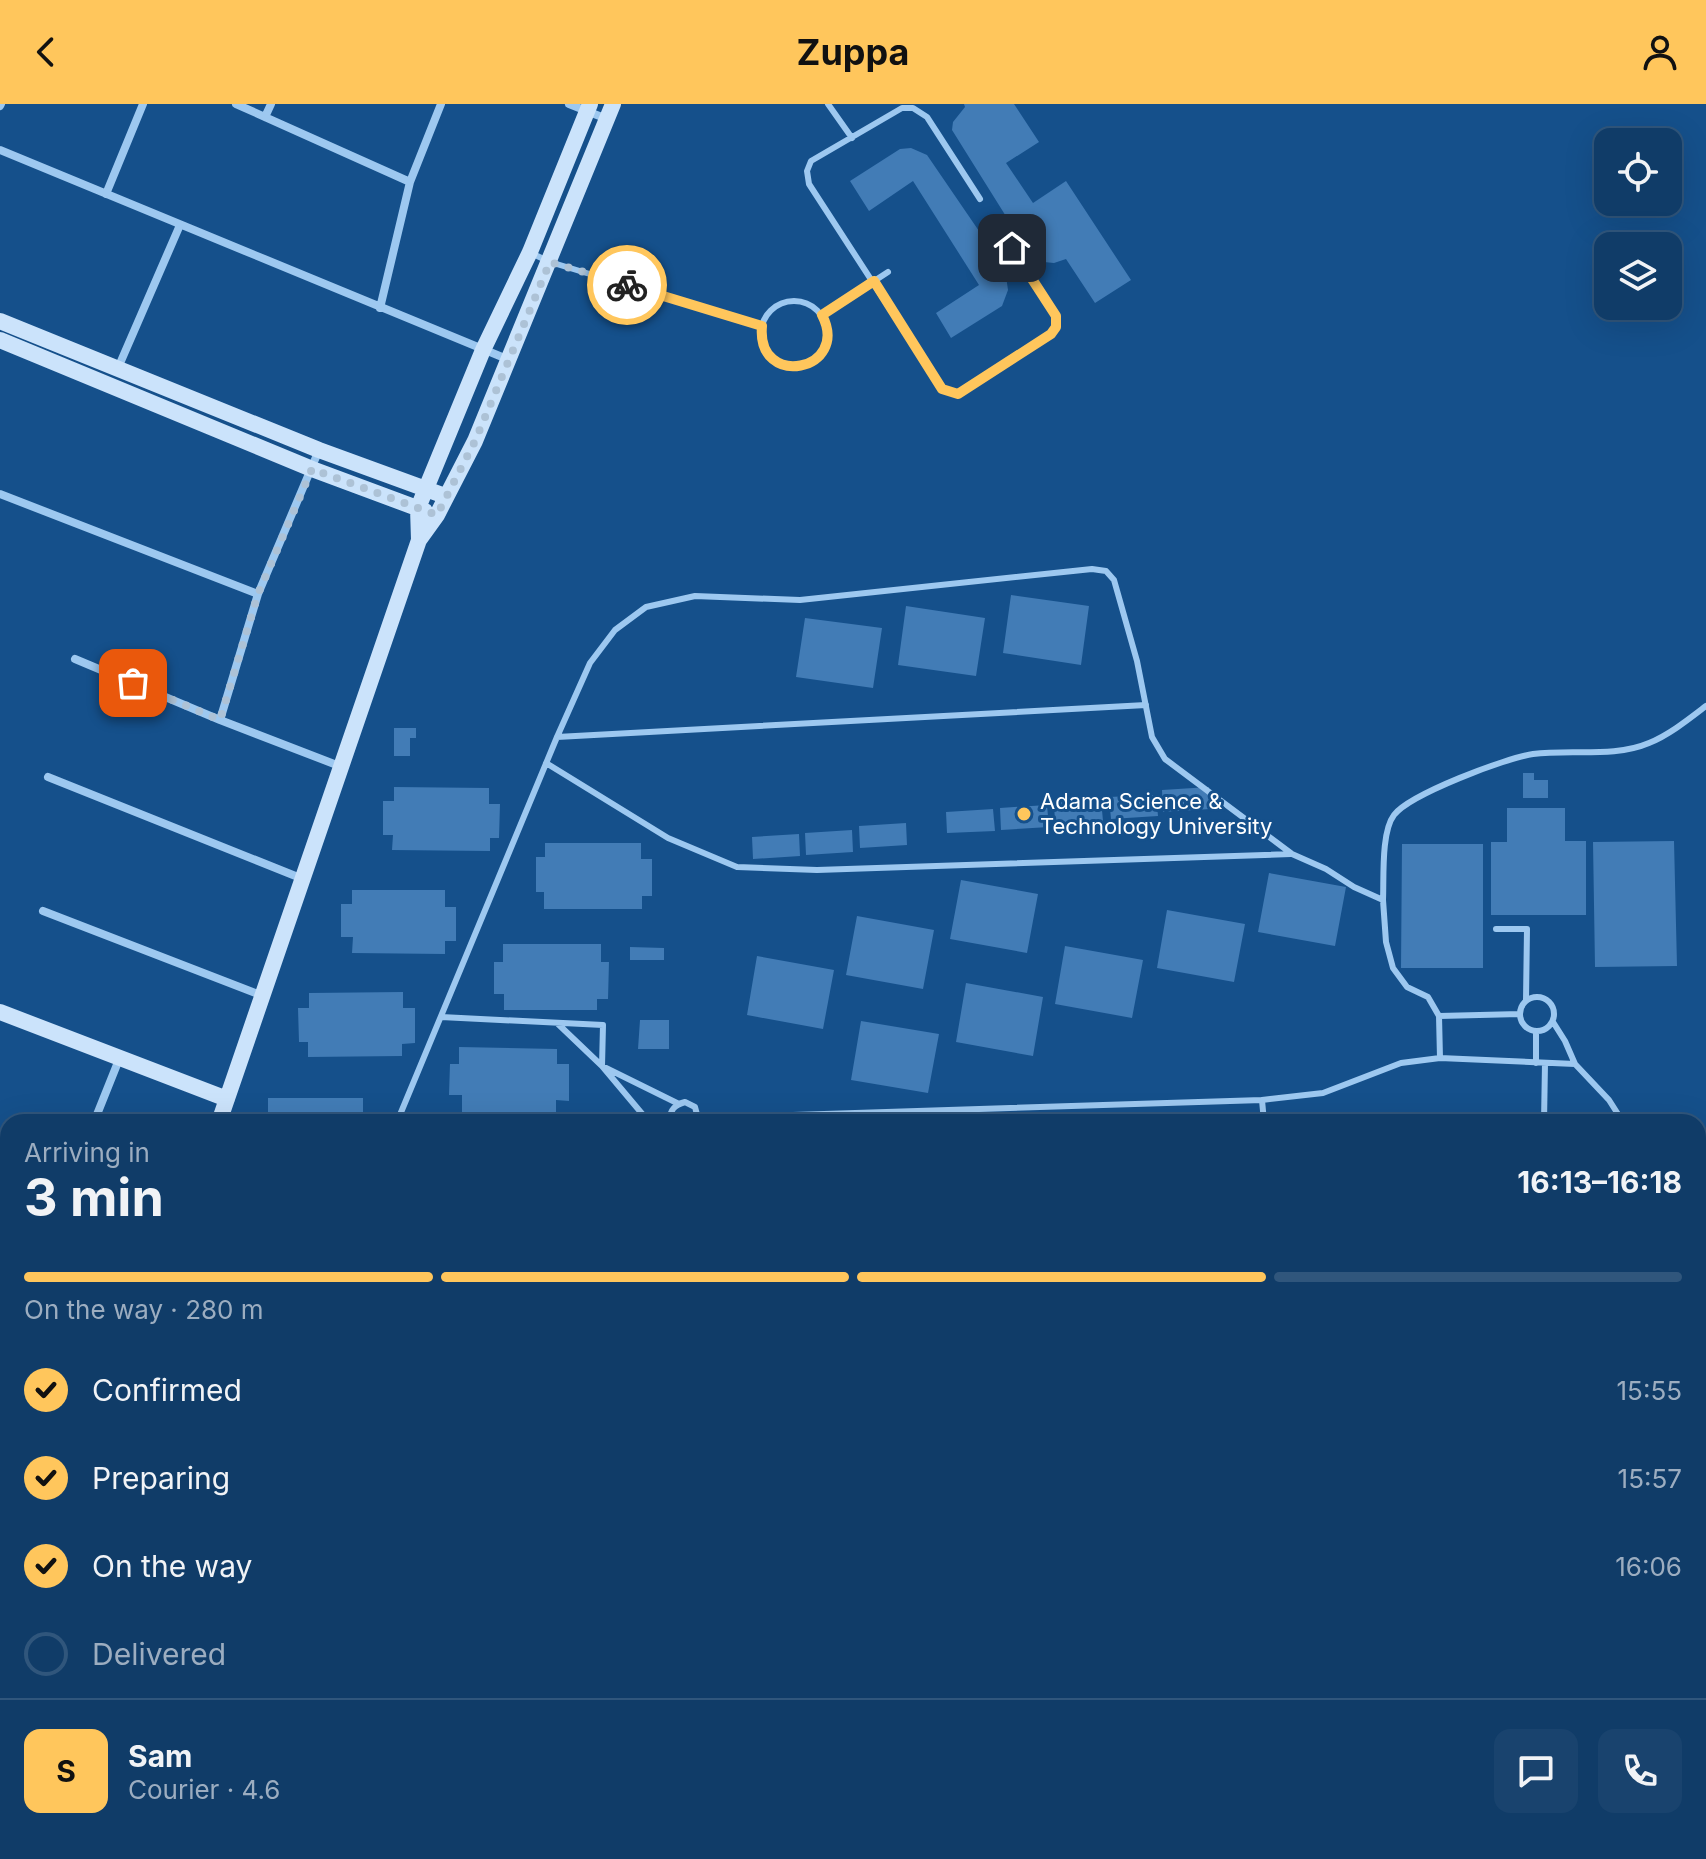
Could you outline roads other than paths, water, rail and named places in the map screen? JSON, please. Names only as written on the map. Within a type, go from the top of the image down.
[{"type":"street","points":[[106,194],[143,104]]},
{"type":"street","points":[[236,104],[410,182]]},
{"type":"street","points":[[265,117],[271,104]]},
{"type":"street","points":[[380,308],[410,182],[441,104]]},
{"type":"street","points":[[222,1114],[419,540],[437,515],[475,441],[610,112],[569,104]]},
{"type":"street","points":[[419,540],[418,508],[483,350],[530,252],[588,107]]},
{"type":"street","points":[[0,150],[507,359]]},
{"type":"street","points":[[118,369],[180,225]]},
{"type":"street","points":[[0,321],[319,450],[445,496]]},
{"type":"street","points":[[0,340],[312,469],[437,515]]},
{"type":"street","points":[[220,720],[258,594],[319,450]]},
{"type":"street","points":[[0,494],[258,594]]},
{"type":"street","points":[[75,659],[343,767]]},
{"type":"street","points":[[48,777],[304,880]]},
{"type":"street","points":[[43,911],[263,996]]},
{"type":"street","points":[[1,1016],[120,1057],[227,1099]]},
{"type":"street","points":[[97,1114],[120,1057]]},
{"type":"lane","points":[[828,104],[852,138]]},
{"type":"lane","points":[[980,199],[927,117],[913,108],[902,108],[811,161],[807,171],[809,184],[942,389],[958,394],[1051,334],[1056,327],[1056,316],[997,225]]},
{"type":"lane","points":[[530,252],[550,262],[762,326]]},
{"type":"lane","points":[[822,315],[888,272]]},
{"type":"lane","points":[[788,301],[807,303],[822,315],[828,333],[823,351],[809,364],[800,367],[782,365],[773,360],[763,344],[762,326],[771,310],[788,301]]},
{"type":"lane","points":[[401,1114],[590,663],[615,630],[646,607],[695,596],[800,600],[1092,569],[1106,571],[1114,580],[1137,661],[1152,737],[1165,759],[1292,854],[1383,900]]},
{"type":"lane","points":[[557,737],[1146,705]]},
{"type":"lane","points":[[1440,1058],[1439,1016],[1428,997],[1407,987],[1393,968],[1386,942],[1383,900],[1386,834],[1392,816],[1406,803],[1508,760],[1532,754],[1618,750],[1649,744],[1706,706]]},
{"type":"lane","points":[[546,763],[668,838],[737,867],[817,870],[1292,854]]},
{"type":"lane","points":[[1496,929],[1527,929],[1526,1000]]},
{"type":"lane","points":[[1553,1022],[1543,1031],[1536,1032],[1523,1026],[1521,1006],[1532,997],[1545,999],[1554,1009],[1553,1022],[1575,1064],[1618,1114]]},
{"type":"lane","points":[[1439,1016],[1520,1014]]},
{"type":"lane","points":[[441,1017],[603,1025],[602,1066]]},
{"type":"lane","points":[[558,1024],[602,1066],[642,1114]]},
{"type":"lane","points":[[1536,1032],[1536,1063]]},
{"type":"lane","points":[[868,1114],[1262,1100],[1323,1093],[1401,1063],[1440,1058],[1575,1064]]},
{"type":"lane","points":[[1544,1114],[1545,1063]]},
{"type":"lane","points":[[602,1066],[679,1104]]},
{"type":"lane","points":[[1262,1100],[1263,1114]]},
{"type":"lane","points":[[671,1114],[685,1102],[695,1107],[697,1114]]},
{"type":"place","name":"Adama Science & Technology University","points":[[1024,814]]}]
